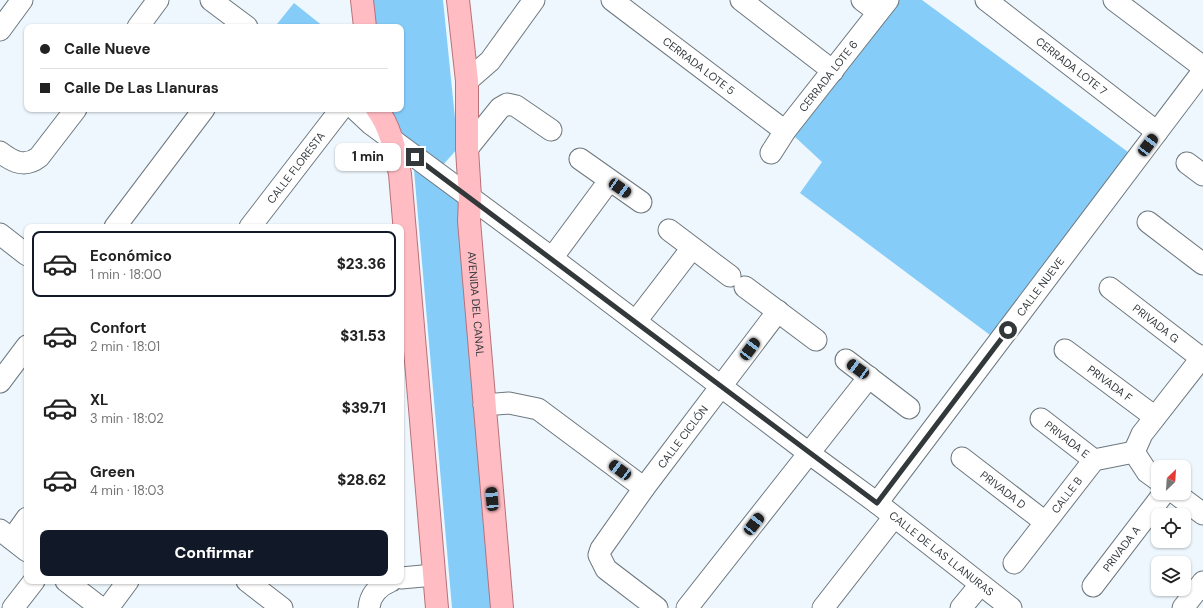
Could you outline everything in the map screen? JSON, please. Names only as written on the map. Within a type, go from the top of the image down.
[{"type":"main road","points":[[362,0],[365,24]]},
{"type":"main road","name":"AVENIDA DEL CANAL","points":[[458,0],[467,81],[467,149],[470,197],[469,221],[502,608]]},
{"type":"main road","points":[[374,117],[384,119],[392,140],[400,174],[437,608]]},
{"type":"street","points":[[0,30],[22,0]]},
{"type":"street","points":[[140,24],[158,0]]},
{"type":"street","points":[[211,0],[243,24]]},
{"type":"street","points":[[467,81],[490,62],[534,0]]},
{"type":"street","name":"CERRADA LOTE 5","points":[[612,0],[785,131]]},
{"type":"street","points":[[740,0],[833,71]]},
{"type":"street","name":"CERRADA LOTE 7","points":[[986,0],[1158,132]]},
{"type":"street","points":[[1114,0],[1203,67]]},
{"type":"street","name":"CERRADA LOTE 6","points":[[771,153],[785,131],[833,71],[876,4]]},
{"type":"street","name":"CALLE NUEVE","points":[[877,503],[1203,71]]},
{"type":"street","points":[[467,149],[500,108],[507,104],[516,106],[551,130]]},
{"type":"street","points":[[0,152],[11,160],[19,163],[33,162],[40,157],[74,112]]},
{"type":"street","points":[[117,224],[202,112]]},
{"type":"street","name":"CALLE FLORESTA","points":[[252,224],[339,112]]},
{"type":"street","points":[[362,112],[374,117]]},
{"type":"street","name":"CALLE DE LAS LLANURAS","points":[[392,140],[552,258],[810,454],[877,503],[894,518],[1011,608]]},
{"type":"street","points":[[580,159],[609,181],[641,202]]},
{"type":"street","points":[[552,258],[609,181]]},
{"type":"street","points":[[1148,222],[1203,264]]},
{"type":"street","points":[[669,230],[816,340]]},
{"type":"street","points":[[0,234],[24,253]]},
{"type":"street","points":[[636,321],[692,248]]},
{"type":"street","name":"PRIVADA G","points":[[1110,288],[1202,357]]},
{"type":"street","name":"CALLE CICLÓN","points":[[657,608],[606,569],[599,555],[604,542],[778,312]]},
{"type":"street","points":[[0,382],[24,350]]},
{"type":"street","name":"PRIVADA F","points":[[1065,350],[1156,417]]},
{"type":"street","points":[[1134,452],[1142,434],[1202,357]]},
{"type":"street","points":[[846,360],[909,408]]},
{"type":"street","points":[[687,608],[810,454],[869,377]]},
{"type":"street","points":[[484,405],[509,403],[538,409],[644,488]]},
{"type":"street","name":"PRIVADA E","points":[[1041,419],[1094,460]]},
{"type":"street","points":[[1094,460],[1134,452]]},
{"type":"street","points":[[1134,452],[1147,472],[1151,475]]},
{"type":"street","name":"PRIVADA D","points":[[962,458],[1045,522]]},
{"type":"street","name":"CALLE B","points":[[1014,562],[1094,460]]},
{"type":"street","name":"PRIVADA A","points":[[1093,586],[1159,500]]},
{"type":"street","points":[[1184,500],[1203,514]]},
{"type":"street","points":[[823,608],[894,518]]},
{"type":"street","points":[[13,540],[24,523]]},
{"type":"street","points":[[404,578],[434,575]]},
{"type":"street","points":[[1183,608],[1203,582]]},
{"type":"street","points":[[13,608],[32,584]]},
{"type":"street","points":[[70,584],[101,608]]},
{"type":"street","points":[[108,608],[126,584]]},
{"type":"street","points":[[251,584],[282,608]]},
{"type":"street","points":[[369,608],[373,594],[386,584]]},
{"type":"street","points":[[961,608],[980,585]]},
{"type":"shaded area","points":[[371,0],[443,0],[458,148],[442,166],[401,134],[389,112],[404,112],[404,24],[373,24]]},
{"type":"shaded area","points":[[881,0],[922,0],[1128,152],[990,335],[800,193],[822,162],[780,123]]},
{"type":"shaded area","points":[[294,3],[320,24],[277,24]]},
{"type":"shaded area","points":[[414,170],[470,206],[493,608],[452,608]]},
{"type":"route","points":[[415,157],[541,249],[810,454],[877,503],[1008,330]]}]
